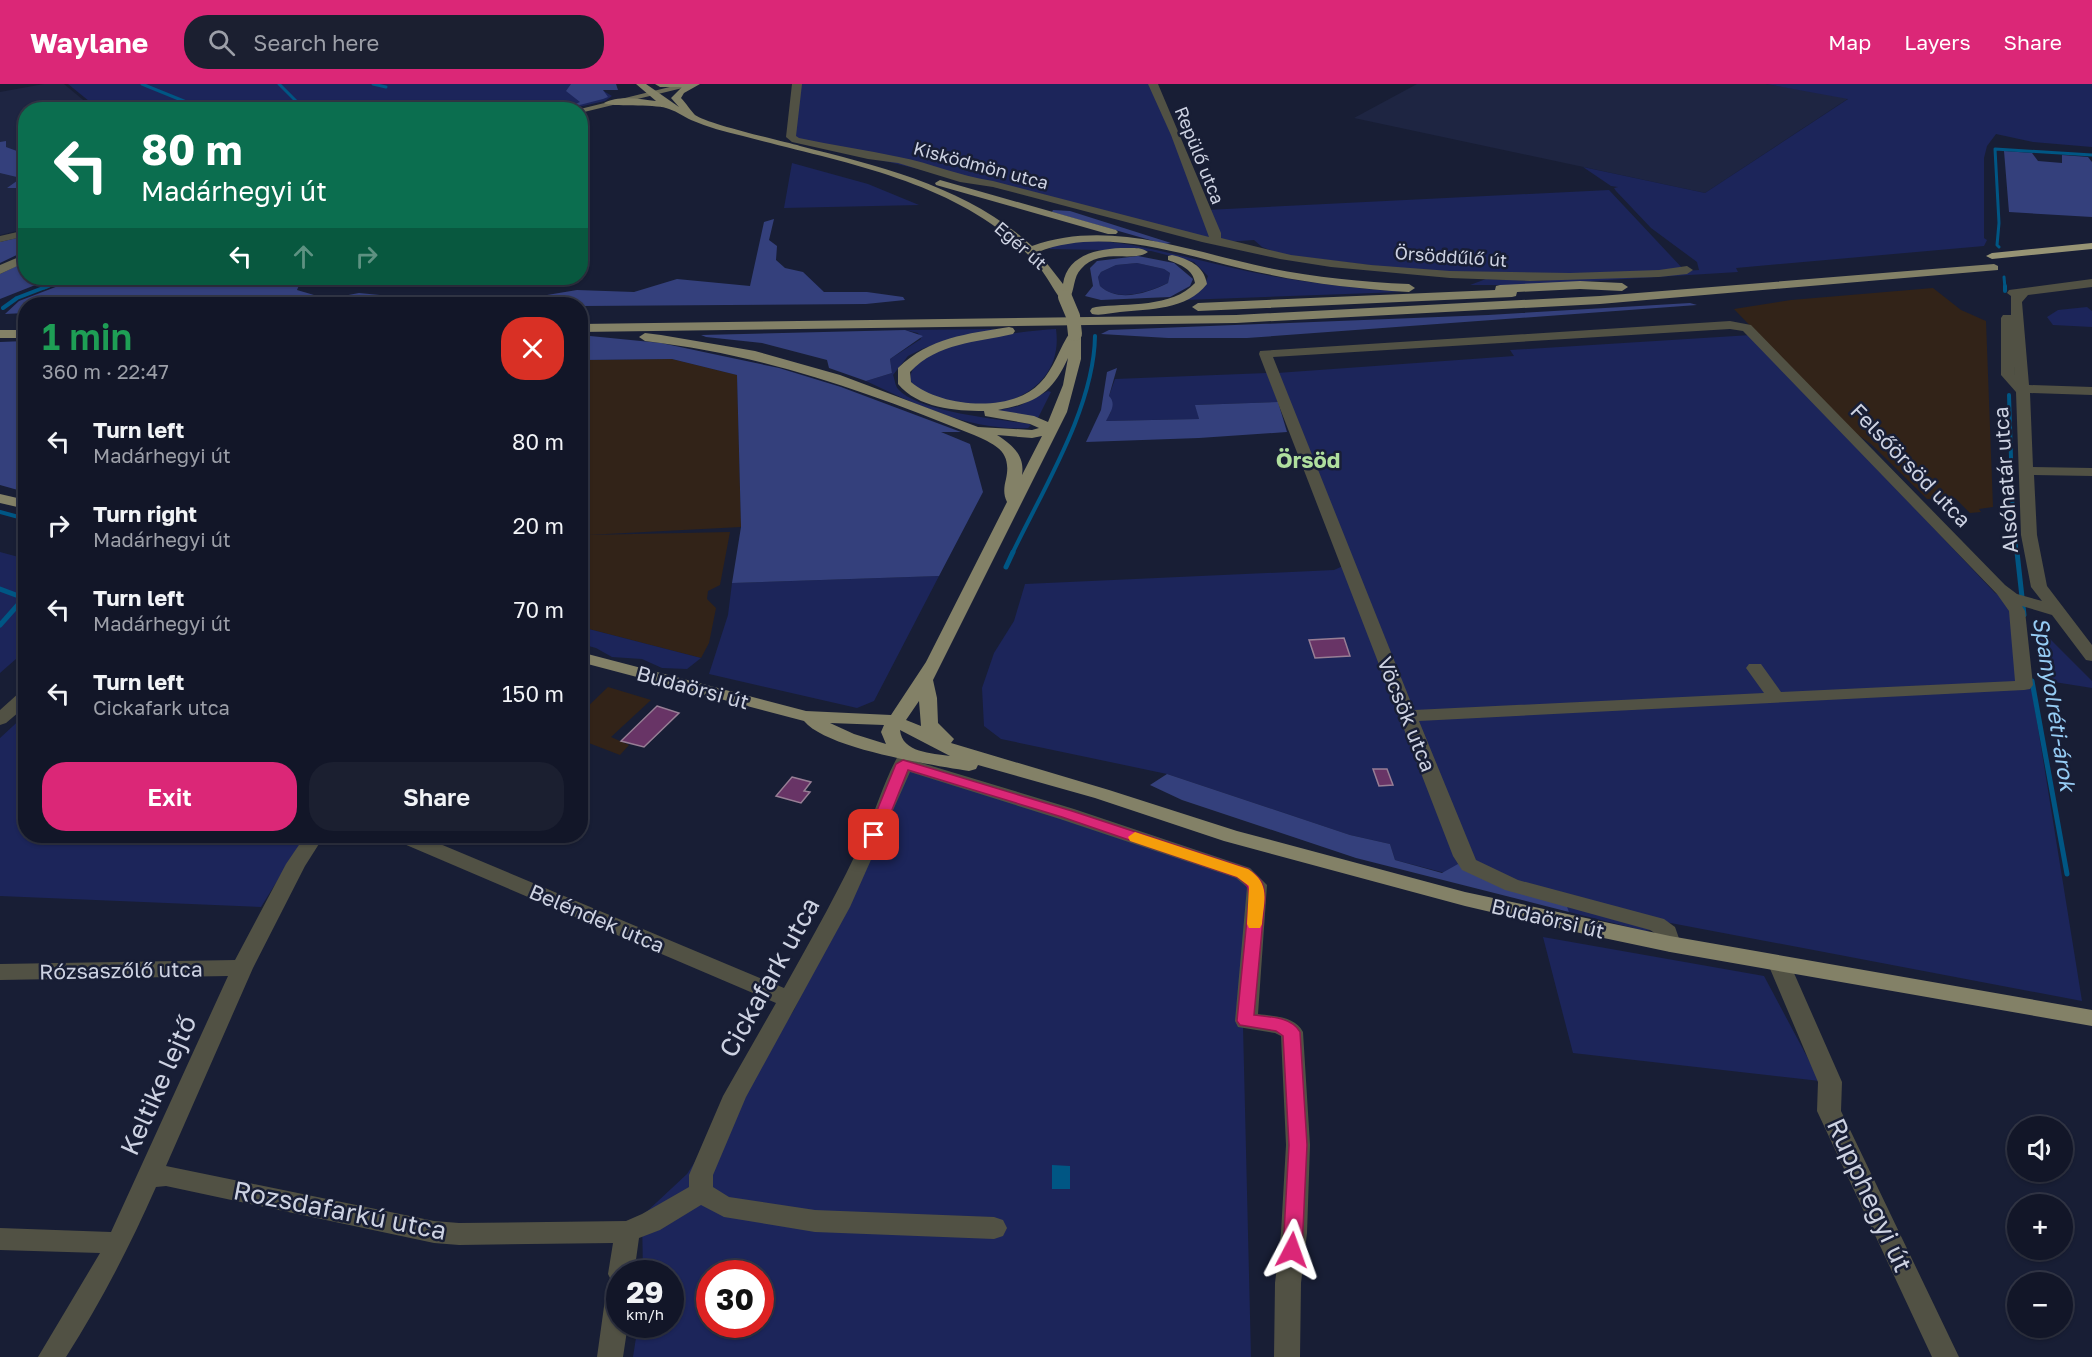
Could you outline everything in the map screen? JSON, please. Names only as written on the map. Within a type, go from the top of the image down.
[{"type":"highway","points":[[1993,262],[2092,246]]},
{"type":"highway","points":[[1993,262],[2092,259]]},
{"type":"main road","points":[[609,103],[627,95],[633,84]]},
{"type":"main road","name":"Egér út","points":[[641,84],[668,105],[692,116],[746,135],[839,158],[915,182],[961,202],[996,222],[1031,250],[1051,272],[1073,316],[1077,351],[1064,402],[899,729]]},
{"type":"main road","points":[[660,84],[693,84]]},
{"type":"main road","points":[[692,116],[676,98],[681,91],[693,84]]},
{"type":"main road","points":[[609,103],[636,101],[668,105]]},
{"type":"main road","points":[[839,158],[871,163],[1195,255]]},
{"type":"main road","points":[[1031,250],[1051,241],[1093,237],[1120,240],[1276,273],[1374,286],[1491,290],[1580,285],[1622,287]]},
{"type":"main road","points":[[1065,297],[1068,293],[1068,280],[1074,267],[1087,259],[1105,253],[1137,252],[1169,257],[1192,267],[1201,279],[1198,288],[1178,300],[1096,311]]},
{"type":"main road","points":[[588,317],[1096,311],[1622,287],[1993,262]]},
{"type":"main road","points":[[588,330],[1154,321],[1407,311],[1589,301],[1993,262]]},
{"type":"main road","points":[[1051,429],[1034,420],[942,405],[914,393],[905,384],[903,375],[907,366],[916,357],[930,350],[997,333],[1035,327],[1154,321]]},
{"type":"main road","points":[[0,323],[18,323]]},
{"type":"main road","points":[[588,331],[691,343],[773,359],[862,387],[970,429],[996,441],[1014,456],[1016,466],[1009,491],[1013,501]]},
{"type":"main road","points":[[0,334],[18,334]]},
{"type":"main road","points":[[967,408],[1017,403],[1039,392],[1052,377],[1064,350],[1075,334]]},
{"type":"main road","points":[[970,429],[1032,434],[1051,429]]},
{"type":"main road","points":[[0,498],[18,503]]},
{"type":"main road","name":"Budaörsi út","points":[[588,659],[806,716],[856,718],[899,729],[947,749],[1102,794],[1231,836],[1442,893],[1670,944],[2092,1018]]},
{"type":"main road","points":[[856,718],[882,711],[895,704],[924,680],[928,701],[926,719],[937,734],[948,742],[971,749],[1015,770]]},
{"type":"main road","points":[[806,716],[872,739],[899,729],[905,760]]},
{"type":"main road","name":"Budaörsi út","points":[[806,716],[824,727],[886,749],[905,760],[1015,770]]},
{"type":"street","points":[[588,108],[693,84]]},
{"type":"street","name":"Kisködmön utca","points":[[797,84],[791,137],[796,140],[868,156],[899,160],[964,180],[993,184],[1202,239],[1215,239]]},
{"type":"street","name":"Repülő utca","points":[[1153,84],[1176,135],[1215,233],[1215,239]]},
{"type":"street","points":[[0,239],[18,235]]},
{"type":"street","name":"Örsöddűlő út","points":[[1215,239],[1237,247],[1289,257],[1443,274],[1539,279],[1687,270]]},
{"type":"street","points":[[0,270],[18,261]]},
{"type":"street","name":"Alsóhatár utca","points":[[2092,284],[2025,291],[2017,297],[2016,302],[2029,535],[2035,569],[2039,587],[2092,656]]},
{"type":"street","name":"Vöcsök utca","points":[[1670,944],[1668,932],[1657,924],[1512,885],[1492,878],[1469,865],[1457,843],[1410,716],[1279,395],[1265,354],[1730,325],[1747,328]]},
{"type":"street","name":"Felsőörsöd utca","points":[[1747,328],[2007,595],[2055,610]]},
{"type":"street","points":[[2021,389],[2092,391]]},
{"type":"street","points":[[2026,471],[2092,472]]},
{"type":"street","points":[[1410,716],[2024,685],[2017,611],[2007,595]]},
{"type":"street","points":[[1755,668],[1776,698]]},
{"type":"street","points":[[0,719],[18,703]]},
{"type":"street","points":[[905,760],[1243,873],[1257,885],[1246,1021],[1279,1025],[1292,1032],[1297,1106],[1298,1145],[1294,1233],[1288,1283],[1287,1357]]},
{"type":"street","name":"Cickafark utca","points":[[700,1192],[701,1175],[735,1096],[790,1000],[874,835],[905,760]]},
{"type":"street","name":"Keltike lejtő","points":[[51,1357],[88,1300],[119,1243],[242,968],[296,864],[310,843]]},
{"type":"street","name":"Beléndek utca","points":[[420,843],[790,1000]]},
{"type":"street","name":"Rupphegyi út","points":[[1779,964],[1830,1082],[1829,1111],[1946,1357]]},
{"type":"street","name":"Rózsaszőlő utca","points":[[0,972],[242,968]]},
{"type":"street","name":"Rozsdafarkú utca","points":[[149,1177],[166,1176],[434,1232],[627,1232],[651,1222],[700,1192]]},
{"type":"street","points":[[700,1192],[724,1207],[815,1221],[994,1228]]},
{"type":"street","points":[[623,1260],[627,1232]]},
{"type":"street","points":[[0,1239],[119,1243]]},
{"type":"street","points":[[610,1357],[613,1338]]},
{"type":"shaded area","points":[[44,84],[64,84],[86,102],[18,102],[18,231],[0,235],[0,92]]},
{"type":"shaded area","points":[[68,84],[600,84],[602,90],[612,96],[605,101],[588,105],[588,102],[90,102]]},
{"type":"shaded area","points":[[571,84],[616,84],[618,90],[603,90],[608,97],[588,103],[580,102],[566,91]]},
{"type":"shaded area","points":[[797,84],[1153,84],[1206,210],[1609,190],[1684,270],[1535,278],[1454,275],[1283,255],[1262,247],[1254,240],[1226,242],[796,140],[794,107]]},
{"type":"shaded area","points":[[1417,84],[1766,84],[1849,98],[1705,193],[1354,118]]},
{"type":"shaded area","points":[[1766,84],[2092,84],[2092,147],[2033,142],[1996,134],[1987,146],[1984,158],[1984,238],[1987,240],[1984,246],[1736,268],[1738,272],[1527,285],[1470,285],[1486,279],[1538,281],[1699,270],[1697,262],[1651,228],[1614,188],[1618,187],[1611,186],[1583,167],[1705,193],[1848,99]]},
{"type":"shaded area","points":[[6,141],[6,147],[18,151],[18,177],[0,173],[0,142]]},
{"type":"shaded area","points":[[2004,151],[2032,153],[2038,161],[2062,163],[2062,155],[2088,157],[2092,162],[2092,217],[2009,212]]},
{"type":"shaded area","points":[[792,163],[868,184],[919,205],[784,208]]},
{"type":"shaded area","points":[[18,180],[18,188],[7,188]]},
{"type":"shaded area","points":[[1053,210],[1070,211],[1171,243],[1164,244],[1052,212]]},
{"type":"shaded area","points":[[774,219],[769,240],[777,246],[776,260],[785,268],[803,272],[824,292],[867,292],[903,297],[905,300],[866,304],[588,306],[588,297],[470,297],[541,296],[577,290],[634,292],[677,279],[750,286],[764,222]]},
{"type":"shaded area","points":[[18,238],[18,254],[0,263],[0,242]]},
{"type":"shaded area","points":[[1085,240],[1141,247],[1295,280],[1401,292],[1184,300],[1204,287],[1208,276],[1194,262],[1151,251],[1050,249],[1048,246]]},
{"type":"shaded area","points":[[1138,256],[1174,263],[1193,279],[1190,286],[1170,297],[1101,300],[1085,296],[1093,286],[1090,268],[1097,261]],"holes":[[[1137,263],[1164,269],[1170,273],[1168,283],[1133,295],[1107,291],[1100,286],[1098,277],[1101,272],[1116,265]]]},
{"type":"shaded area","points":[[1137,263],[1164,269],[1170,273],[1168,283],[1152,290],[1125,295],[1116,294],[1100,286],[1098,277],[1101,272],[1116,265]]},
{"type":"shaded area","points":[[18,265],[18,285],[35,285],[0,299],[0,274]]},
{"type":"shaded area","points":[[61,285],[299,285],[297,290],[314,295],[343,296],[359,293],[401,297],[29,297]]},
{"type":"shaded area","points":[[1933,288],[1961,310],[1986,321],[1993,507],[1979,509],[1981,512],[1970,513],[1955,498],[1927,499],[1871,444],[1848,428],[1734,309],[1791,300]]},
{"type":"shaded area","points":[[18,302],[18,313],[5,314]]},
{"type":"shaded area","points":[[1690,303],[1697,305],[1247,338],[1168,338],[1101,334],[1109,330],[1488,315]]},
{"type":"shaded area","points":[[2087,307],[2092,311],[2092,327],[2053,325],[2047,317],[2058,310]]},
{"type":"shaded area","points":[[997,329],[947,340],[922,349],[908,356],[893,375],[898,389],[908,397],[923,403],[959,413],[1031,425],[1028,428],[985,425],[944,415],[866,381],[892,373],[890,359],[921,339],[918,333],[905,330]]},
{"type":"shaded area","points":[[1056,329],[1055,353],[1047,373],[1033,388],[1014,399],[992,405],[970,406],[947,402],[917,388],[910,379],[912,371],[919,362],[929,354],[941,349],[991,337]]},
{"type":"shaded area","points":[[905,330],[923,336],[890,359],[892,373],[866,381],[829,368],[827,360],[762,343],[701,335]]},
{"type":"shaded area","points":[[1751,335],[1995,593],[2018,604],[2082,1001],[1660,921],[1651,930],[1645,931],[1569,912],[1565,904],[1395,860],[1390,844],[1350,835],[1167,774],[1001,739],[984,726],[982,688],[994,653],[1014,621],[1025,584],[1334,570],[1352,562],[1277,373],[1514,356],[1510,350]]},
{"type":"shaded area","points":[[588,336],[661,343],[779,368],[841,387],[961,432],[941,432],[970,444],[983,492],[939,576],[732,583],[741,527],[737,375],[672,359],[588,360]]},
{"type":"shaded area","points":[[18,341],[18,490],[0,485],[0,342]]},
{"type":"shaded area","points":[[672,359],[737,375],[741,527],[588,535],[588,360]]},
{"type":"shaded area","points":[[1117,368],[1109,396],[1112,408],[1106,421],[1199,419],[1195,405],[1278,402],[1287,432],[1086,442],[1101,410],[1107,372]]},
{"type":"shaded area","points":[[1267,373],[1278,402],[1196,405],[1199,419],[1105,421],[1111,412],[1109,396],[1115,379]]},
{"type":"shaded area","points":[[1048,391],[1051,392],[1038,418],[995,411],[1019,406]]},
{"type":"shaded area","points":[[730,532],[720,585],[708,591],[707,599],[716,608],[709,643],[701,658],[588,629],[588,535]]},
{"type":"shaded area","points":[[0,552],[18,557],[18,657],[0,673]]},
{"type":"shaded area","points":[[939,576],[874,701],[857,708],[709,674],[728,615],[732,583]]},
{"type":"shaded area","points":[[588,629],[701,658],[687,669],[662,668],[642,659],[612,657],[588,646]]},
{"type":"shaded area","points":[[2039,635],[2047,636],[2092,681],[2092,688],[2048,681]]},
{"type":"shaded area","points":[[608,687],[651,700],[611,737],[629,745],[620,755],[588,743],[588,706]]},
{"type":"shaded area","points":[[18,721],[18,843],[301,843],[261,907],[0,896],[0,738]]},
{"type":"shaded area","points":[[909,765],[1249,870],[1243,1026],[1251,1357],[633,1357],[636,1338],[684,1338],[684,1260],[643,1260],[642,1216],[687,1174],[794,1010]]},
{"type":"shaded area","points":[[1167,774],[1350,835],[1390,844],[1395,860],[1442,873],[1458,864],[1484,879],[1566,904],[1569,912],[1356,858],[1182,800],[1150,785]]},
{"type":"shaded area","points":[[1543,937],[1764,976],[1820,1081],[1573,1053]]},
{"type":"shaded area","points":[[1052,1165],[1070,1166],[1070,1189],[1052,1189]]},
{"type":"building","points":[[1344,638],[1350,656],[1315,658],[1309,640]]},
{"type":"building","points":[[657,706],[679,713],[644,747],[621,741]]},
{"type":"building","points":[[1373,769],[1387,769],[1393,785],[1379,786]]},
{"type":"building","points":[[792,777],[811,782],[804,791],[810,792],[801,803],[776,796]]},
{"type":"waterway","points":[[142,84],[186,102]]},
{"type":"waterway","points":[[279,84],[297,102]]},
{"type":"waterway","points":[[373,84],[386,87]]},
{"type":"waterway","name":"Spanyolréti-árok","points":[[1999,247],[1997,245],[1999,223],[1995,149],[2092,155]]},
{"type":"waterway","name":"Spanyolréti-árok","points":[[2004,277],[2005,288]]},
{"type":"waterway","points":[[44,288],[52,285]]},
{"type":"waterway","points":[[20,297],[48,286]]},
{"type":"waterway","points":[[3,308],[18,298]]},
{"type":"waterway","points":[[1013,552],[1065,448],[1086,391],[1095,336]]},
{"type":"waterway","name":"Spanyolréti-árok","points":[[2009,395],[2013,520]]},
{"type":"waterway","points":[[0,512],[18,517]]},
{"type":"waterway","name":"Spanyolréti-árok","points":[[2015,539],[2017,554]]},
{"type":"waterway","points":[[1006,567],[1013,552]]},
{"type":"waterway","name":"Spanyolréti-árok","points":[[2017,552],[2024,615]]},
{"type":"waterway","points":[[0,589],[18,596]]},
{"type":"waterway","points":[[0,625],[18,605]]},
{"type":"waterway","name":"Spanyolréti-árok","points":[[2032,681],[2067,874]]},
{"type":"slow traffic","points":[[1135,837],[1243,873],[1252,879],[1257,885],[1255,924]]},
{"type":"district","name":"Örsöd","points":[[1308,459]]},
{"type":"route","points":[[874,835],[903,764],[993,794],[1067,814],[1243,873],[1252,879],[1257,885],[1257,898],[1246,1021],[1279,1025],[1292,1032],[1298,1145],[1292,1250]]}]
